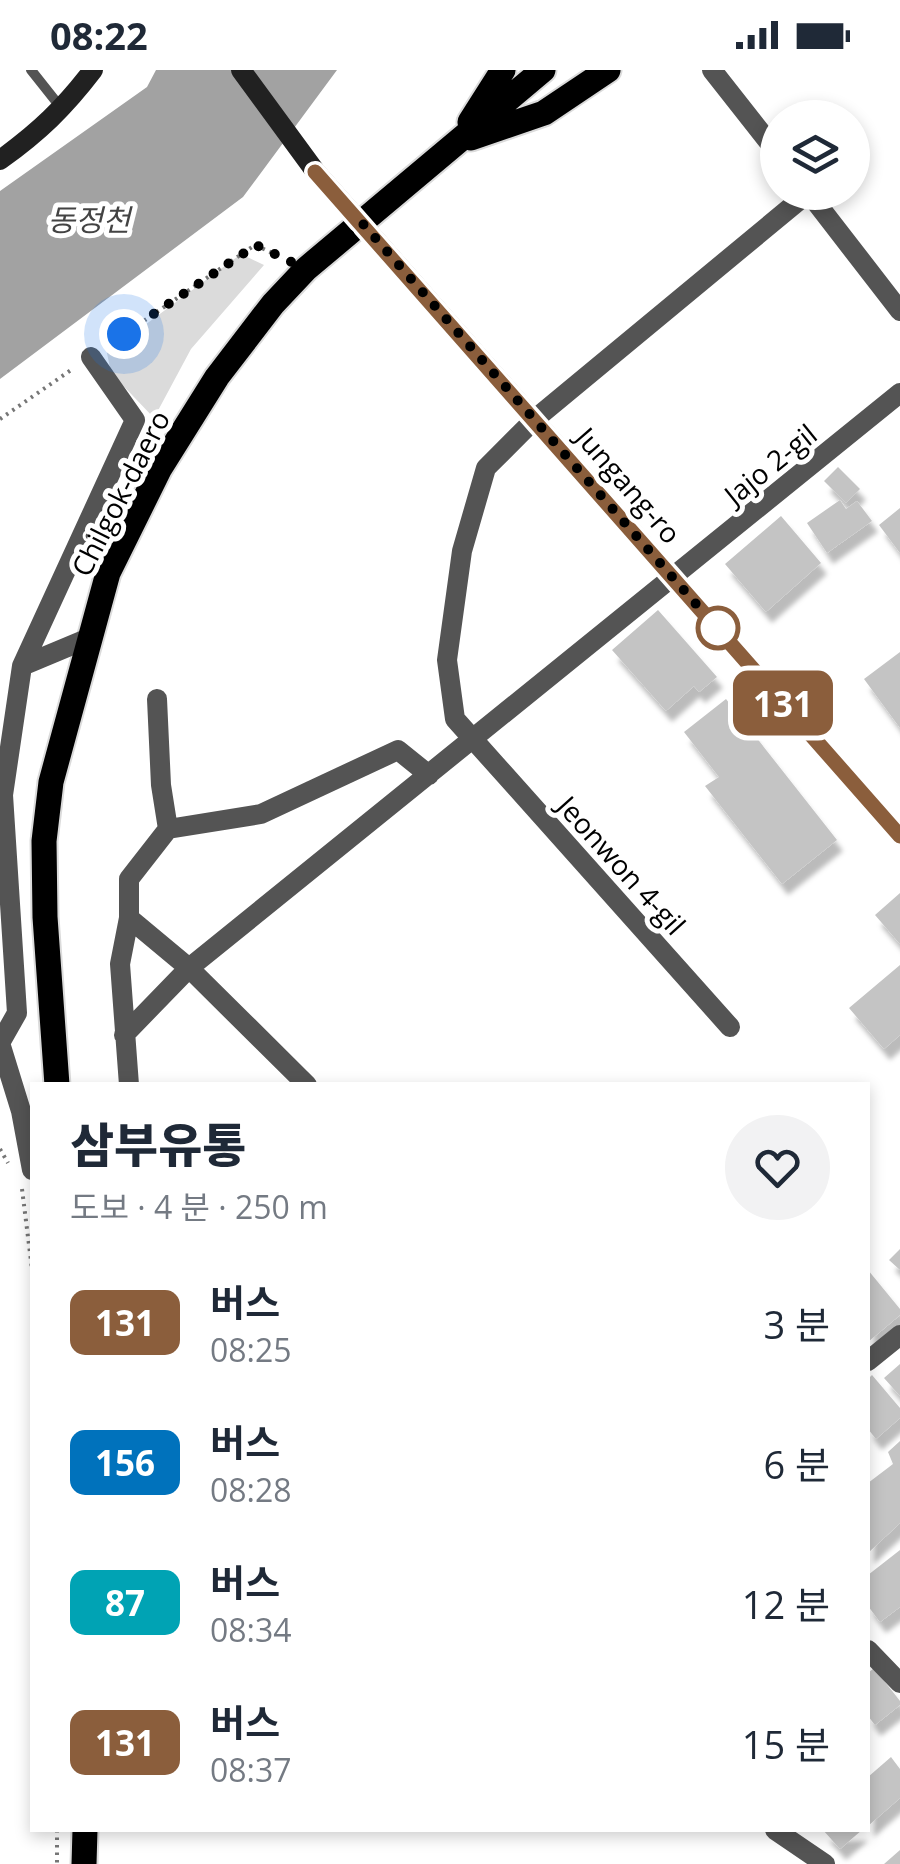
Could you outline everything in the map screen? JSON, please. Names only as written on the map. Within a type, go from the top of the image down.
[{"type":"main road","points":[[456,143],[503,70]]},
{"type":"main road","name":"Chilgok-daero","points":[[57,1082],[45,917],[44,841],[51,782],[108,572],[160,468],[217,377],[274,304],[306,269],[543,70]]},
{"type":"main road","points":[[456,143],[544,113],[608,70]]},
{"type":"main road","points":[[84,1864],[85,1832]]},
{"type":"street","points":[[0,160],[62,110],[92,70]]},
{"type":"street","name":"Jungang-ro","points":[[241,70],[315,172],[900,836]]},
{"type":"street","points":[[712,70],[760,131]]},
{"type":"street","name":"Jeonwon 4-gil","points":[[730,1028],[455,719],[447,660],[462,551],[486,468],[534,420],[787,210]]},
{"type":"street","points":[[821,210],[900,311]]},
{"type":"street","points":[[23,1177],[21,1112],[0,1043],[17,1013],[3,796],[22,666],[135,420],[91,357]]},
{"type":"street","name":"Jajo 2-gil","points":[[674,578],[900,393]]},
{"type":"street","points":[[124,1035],[189,968],[674,578]]},
{"type":"street","points":[[22,666],[89,638]]},
{"type":"street","points":[[157,699],[161,786],[168,829]]},
{"type":"street","points":[[129,1082],[120,964],[129,918],[129,879],[168,829],[260,814],[398,750],[428,775]]},
{"type":"street","points":[[129,918],[189,968],[304,1082]]},
{"type":"street","points":[[870,1358],[900,1335]]},
{"type":"street","points":[[872,1654],[900,1683]]},
{"type":"street","points":[[778,1832],[825,1864]]},
{"type":"lane","points":[[30,70],[62,110]]},
{"type":"path","points":[[0,419],[256,245],[306,269]]},
{"type":"path","points":[[0,1149],[23,1177],[30,1249]]},
{"type":"path","points":[[57,1832],[57,1864]]},
{"type":"shaded area","points":[[241,254],[264,265],[191,349],[154,418],[111,373],[107,353]]},
{"type":"water","name":"동정천","points":[[156,70],[337,70],[243,197],[0,379],[0,191],[147,87]]},
{"type":"building","points":[[838,467],[860,489],[846,503],[824,481]]},
{"type":"building","points":[[840,500],[846,509],[857,501],[872,521],[827,553],[807,523]]},
{"type":"building","points":[[900,508],[900,553],[879,525]]},
{"type":"building","points":[[781,516],[821,563],[766,612],[725,564]]},
{"type":"building","points":[[658,610],[717,677],[699,692],[694,686],[666,711],[612,650]]},
{"type":"building","points":[[900,652],[900,728],[864,679]]},
{"type":"building","points":[[726,699],[837,840],[782,884],[705,786],[719,777],[684,732]]},
{"type":"building","points":[[900,893],[900,944],[875,915]]},
{"type":"building","points":[[900,965],[900,1035],[884,1049],[849,1008]]},
{"type":"building","points":[[900,1249],[900,1270],[889,1260]]},
{"type":"building","points":[[870,1272],[900,1309],[900,1315],[870,1340]]},
{"type":"building","points":[[900,1364],[900,1396],[884,1378]]},
{"type":"building","points":[[870,1377],[900,1408],[900,1418],[876,1439],[870,1432]]},
{"type":"building","points":[[900,1441],[900,1523],[870,1551],[870,1481],[893,1464],[888,1452]]},
{"type":"building","points":[[900,1550],[900,1607],[880,1622],[870,1609],[870,1573]]},
{"type":"building","points":[[874,1668],[900,1701],[875,1725],[870,1719],[870,1671]]},
{"type":"building","points":[[891,1757],[900,1769],[900,1798],[870,1824],[870,1775]]},
{"type":"building","points":[[825,1832],[860,1832],[840,1849]]},
{"type":"building","points":[[900,1850],[900,1864],[884,1864]]},
{"type":"bus line","name":"131","points":[[315,172],[900,836]]},
{"type":"route","points":[[124,334],[256,245],[306,269],[363,224],[724,636],[718,628]]}]
